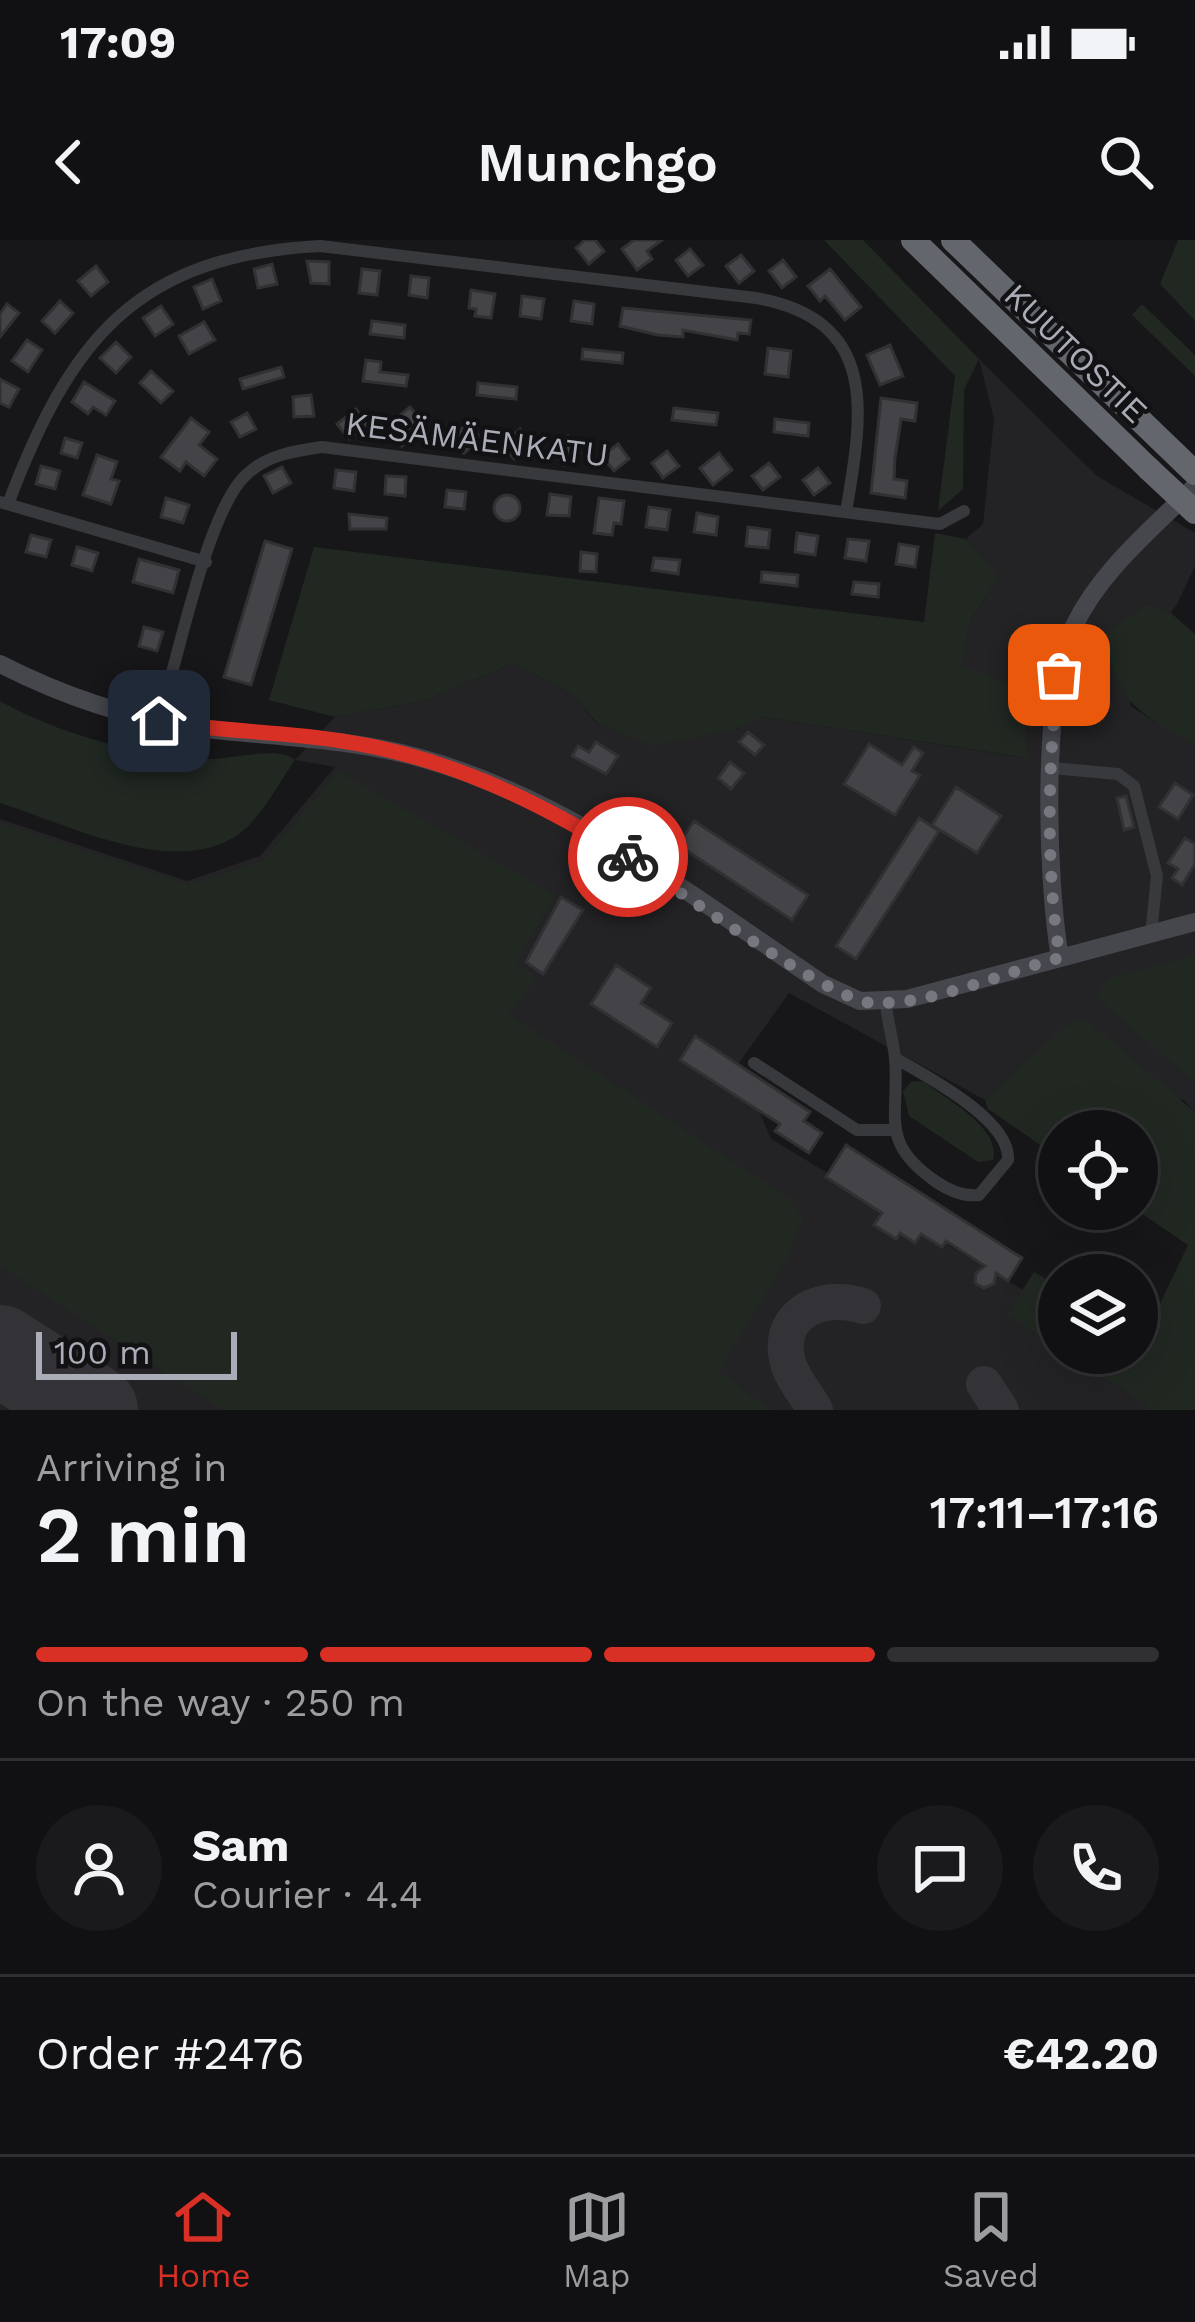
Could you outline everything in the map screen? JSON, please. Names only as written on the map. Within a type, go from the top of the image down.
[{"type":"highway","name":"KUUTOSTIE","points":[[913,240],[1195,512]]},
{"type":"highway","name":"KUUTOSTIE","points":[[952,240],[1195,472]]},
{"type":"street","points":[[206,562],[4,503],[55,391],[109,325],[148,294],[196,269],[276,248],[320,246],[790,304],[817,318],[853,364],[860,405],[846,512]]},
{"type":"street","name":"KESÄMÄENKATU","points":[[159,721],[221,513],[244,477],[273,458],[322,448],[940,524],[964,511]]},
{"type":"street","points":[[1060,958],[1054,922],[1052,768],[1056,694],[1072,629],[1100,583],[1195,486]]},
{"type":"street","points":[[0,664],[81,699],[159,721],[380,748],[494,782],[624,854],[823,984],[860,1001],[886,1002],[1195,922]]},
{"type":"street","points":[[1052,768],[1118,774],[1134,786],[1157,876],[1151,934]]},
{"type":"street","points":[[886,1002],[895,1058],[893,1130],[914,1166],[944,1187],[971,1197],[990,1185],[1008,1160],[1002,1136],[964,1101],[895,1058]]},
{"type":"street","points":[[754,1063],[857,1130],[893,1130]]},
{"type":"shaded area","points":[[824,240],[863,240],[979,359],[964,390],[963,489],[938,511],[955,376]]},
{"type":"shaded area","points":[[1178,240],[1195,240],[1195,321],[1160,284]]},
{"type":"shaded area","points":[[1142,304],[1195,355],[1195,376],[1132,315]]},
{"type":"shaded area","points":[[979,359],[1097,476],[1195,533],[1195,566],[1177,604],[1171,613],[1148,604],[1130,706],[1195,746],[1195,1112],[1184,1100],[1022,1067],[985,1100],[789,993],[739,1063],[771,1139],[1023,1290],[1020,1294],[1038,1306],[1038,1374],[1137,1374],[1188,1410],[0,1410],[0,819],[187,881],[260,856],[335,767],[295,760],[335,717],[423,701],[515,663],[574,696],[596,723],[734,730],[763,717],[1026,758],[960,666],[969,623],[997,578],[966,539],[983,524],[994,419]]},
{"type":"shaded area","points":[[935,533],[966,539],[998,577],[969,623],[961,666],[1024,688],[1027,758],[763,717],[734,730],[652,746],[596,722],[574,696],[515,663],[423,701],[335,717],[269,700],[314,547],[924,622]]},
{"type":"shaded area","points":[[1149,604],[1171,613],[1195,634],[1195,746],[1145,714],[1115,676],[1105,634]]},
{"type":"shaded area","points":[[0,701],[47,724],[126,748],[205,759],[265,753],[295,760],[259,814],[231,839],[205,849],[147,849],[0,803]]},
{"type":"shaded area","points":[[338,771],[555,895],[516,963],[537,977],[509,1015],[790,1199],[803,1218],[788,1257],[719,1371],[770,1410],[224,1410],[0,1266],[0,823],[188,885],[264,860]]},
{"type":"shaded area","points":[[1195,955],[1195,1082],[1096,997],[1108,979]]},
{"type":"shaded area","points":[[1085,1019],[1195,1112],[1195,1410],[1145,1410],[1147,1405],[1099,1374],[1158,1374],[1158,1308],[1188,1245],[1158,1225],[1158,1110],[1038,1110],[1038,1144],[988,1109],[985,1100],[1066,1026]]},
{"type":"shaded area","points":[[912,1081],[924,1082],[981,1126],[989,1136],[993,1160],[978,1162],[909,1116],[903,1091]]},
{"type":"shaded area","points":[[1034,1272],[1038,1274],[1038,1334],[1007,1314]]},
{"type":"building","points":[[585,240],[595,240],[604,251],[589,264],[576,248]]},
{"type":"building","points":[[634,240],[662,240],[647,251],[652,259],[637,270],[622,249]]},
{"type":"building","points":[[690,249],[703,265],[688,276],[676,260]]},
{"type":"building","points":[[741,255],[754,271],[739,283],[726,266]]},
{"type":"building","points":[[783,260],[796,277],[782,288],[769,271]]},
{"type":"building","points":[[307,261],[329,262],[329,284],[311,283]]},
{"type":"building","points":[[272,264],[277,284],[258,288],[254,269]]},
{"type":"building","points":[[96,266],[108,282],[91,296],[78,281]]},
{"type":"building","points":[[362,269],[380,271],[377,295],[359,293]]},
{"type":"building","points":[[830,269],[861,307],[845,320],[825,296],[820,301],[808,286]]},
{"type":"building","points":[[411,276],[429,278],[427,298],[409,295]]},
{"type":"building","points":[[212,279],[221,301],[203,309],[194,287]]},
{"type":"building","points":[[471,290],[495,294],[491,318],[475,316],[476,309],[469,308]]},
{"type":"building","points":[[522,296],[544,299],[541,319],[520,316]]},
{"type":"building","points":[[60,301],[73,313],[55,333],[42,321]]},
{"type":"building","points":[[574,301],[594,304],[592,324],[571,321]]},
{"type":"building","points":[[7,304],[19,313],[0,337],[0,314]]},
{"type":"building","points":[[161,306],[173,324],[155,336],[143,318]]},
{"type":"building","points":[[623,308],[751,320],[749,334],[738,333],[737,340],[683,330],[683,337],[658,335],[620,326]]},
{"type":"building","points":[[372,321],[405,325],[404,338],[370,334]]},
{"type":"building","points":[[204,322],[215,340],[189,354],[179,336]]},
{"type":"building","points":[[27,340],[42,350],[28,372],[12,361]]},
{"type":"building","points":[[116,342],[131,357],[116,373],[100,358]]},
{"type":"building","points":[[890,345],[903,376],[880,385],[867,355]]},
{"type":"building","points":[[768,348],[791,351],[788,377],[765,374]]},
{"type":"building","points":[[583,349],[623,353],[622,363],[582,359]]},
{"type":"building","points":[[366,360],[381,362],[380,372],[408,375],[406,386],[363,381]]},
{"type":"building","points":[[281,367],[284,377],[243,389],[240,379]]},
{"type":"building","points":[[151,371],[173,391],[161,403],[140,383]]},
{"type":"building","points":[[0,379],[19,389],[9,407],[0,403]]},
{"type":"building","points":[[84,382],[115,401],[106,415],[93,407],[88,414],[72,402]]},
{"type":"building","points":[[478,383],[517,387],[516,399],[477,395]]},
{"type":"building","points":[[311,395],[314,416],[294,417],[293,397]]},
{"type":"building","points":[[881,398],[917,403],[915,421],[901,419],[895,458],[894,479],[907,481],[905,498],[871,493]]},
{"type":"building","points":[[410,407],[423,423],[402,446],[386,426]]},
{"type":"building","points":[[674,408],[718,413],[716,425],[672,420]]},
{"type":"building","points":[[356,409],[368,424],[349,439],[337,424]]},
{"type":"building","points":[[247,413],[256,429],[240,437],[231,422]]},
{"type":"building","points":[[191,418],[209,432],[199,445],[217,459],[204,476],[186,462],[180,471],[161,457]]},
{"type":"building","points":[[775,419],[809,423],[808,436],[774,432]]},
{"type":"building","points":[[468,423],[481,438],[464,453],[451,437]]},
{"type":"building","points":[[520,429],[532,445],[514,459],[502,443]]},
{"type":"building","points":[[568,436],[580,453],[564,465],[551,449]]},
{"type":"building","points":[[65,438],[82,443],[77,458],[61,453]]},
{"type":"building","points":[[618,444],[629,459],[614,471],[602,456]]},
{"type":"building","points":[[667,451],[679,466],[663,478],[652,463]]},
{"type":"building","points":[[719,453],[732,470],[713,485],[700,468]]},
{"type":"building","points":[[97,455],[117,462],[111,479],[119,481],[111,504],[83,495]]},
{"type":"building","points":[[769,463],[780,477],[763,490],[752,476]]},
{"type":"building","points":[[41,466],[60,471],[55,489],[36,484]]},
{"type":"building","points":[[282,467],[291,483],[273,493],[264,476]]},
{"type":"building","points":[[818,468],[830,483],[814,495],[803,480]]},
{"type":"building","points":[[336,470],[356,472],[354,491],[334,488]]},
{"type":"building","points":[[386,476],[406,477],[405,496],[385,494]]},
{"type":"building","points":[[447,490],[466,492],[464,509],[445,507]]},
{"type":"building","points":[[550,494],[571,497],[569,516],[547,515]]},
{"type":"building","points":[[507,495],[520,508],[507,521],[494,508]]},
{"type":"building","points":[[166,498],[189,505],[183,523],[161,517]]},
{"type":"building","points":[[599,498],[624,501],[621,524],[614,523],[612,535],[594,533]]},
{"type":"building","points":[[649,507],[670,510],[667,530],[646,527]]},
{"type":"building","points":[[697,513],[718,517],[716,535],[694,532]]},
{"type":"building","points":[[349,514],[387,518],[386,529],[350,529]]},
{"type":"building","points":[[748,527],[770,530],[768,548],[746,546]]},
{"type":"building","points":[[797,533],[818,536],[815,555],[795,552]]},
{"type":"building","points":[[31,535],[51,540],[46,557],[26,552]]},
{"type":"building","points":[[848,539],[869,541],[866,561],[845,558]]},
{"type":"building","points":[[265,541],[292,549],[251,685],[224,677]]},
{"type":"building","points":[[899,544],[918,547],[915,567],[896,564]]},
{"type":"building","points":[[77,547],[98,553],[92,571],[72,565]]},
{"type":"building","points":[[581,552],[597,554],[596,572],[580,571]]},
{"type":"building","points":[[654,558],[680,560],[678,574],[652,570]]},
{"type":"building","points":[[139,559],[179,570],[173,593],[133,582]]},
{"type":"building","points":[[762,572],[798,575],[797,586],[761,582]]},
{"type":"building","points":[[854,582],[879,584],[878,597],[852,594]]},
{"type":"building","points":[[144,627],[163,632],[157,651],[139,646]]},
{"type":"building","points":[[748,732],[764,745],[755,755],[739,742]]},
{"type":"building","points":[[596,742],[618,756],[606,774],[572,756],[578,746],[589,752]]},
{"type":"building","points":[[869,744],[902,765],[914,747],[923,753],[912,771],[920,775],[895,815],[844,784]]},
{"type":"building","points":[[730,762],[744,773],[731,789],[718,778]]},
{"type":"building","points":[[1175,783],[1193,795],[1178,819],[1159,807]]},
{"type":"building","points":[[956,787],[1001,816],[977,853],[932,825]]},
{"type":"building","points":[[1126,796],[1134,827],[1124,830],[1117,798]]},
{"type":"building","points":[[919,818],[939,831],[856,959],[836,946]]},
{"type":"building","points":[[694,821],[808,895],[792,920],[678,845]]},
{"type":"building","points":[[1185,838],[1195,844],[1195,864],[1182,885],[1172,878],[1178,869],[1168,863]]},
{"type":"building","points":[[561,897],[583,910],[543,974],[526,962]]},
{"type":"building","points":[[616,965],[651,988],[641,1003],[672,1023],[657,1047],[591,1004]]},
{"type":"building","points":[[695,1036],[810,1112],[804,1121],[822,1133],[809,1153],[775,1131],[780,1124],[680,1060]]},
{"type":"building","points":[[846,1145],[1022,1258],[1008,1281],[996,1273],[994,1284],[984,1288],[975,1283],[976,1273],[985,1266],[946,1241],[942,1247],[921,1234],[915,1243],[900,1233],[896,1239],[874,1225],[882,1213],[826,1177]]},
{"type":"taxiway","points":[[815,1410],[789,1366],[789,1329],[820,1304],[863,1306]]},
{"type":"taxiway","points":[[984,1384],[1001,1410]]},
{"type":"runway","points":[[0,1350],[93,1410]]},
{"type":"way so far","points":[[628,857],[823,984],[860,1001],[907,999],[1060,958],[1054,922],[1052,768],[1059,675]]},
{"type":"route","points":[[159,721],[339,740],[417,757],[494,782],[628,857]]}]
